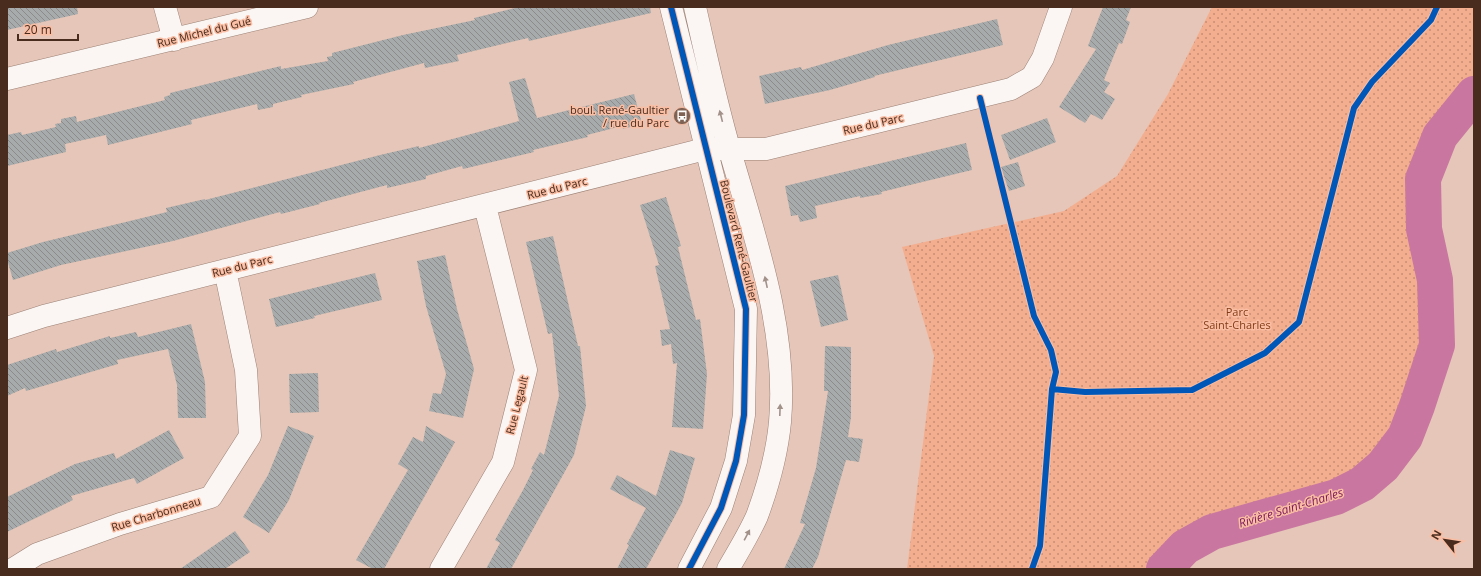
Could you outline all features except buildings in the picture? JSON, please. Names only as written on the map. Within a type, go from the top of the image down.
[{"type":"street","points":[[165,7],[174,40]]},
{"type":"street","name":"Rue Michel du Gué","points":[[7,79],[174,40],[232,16],[307,7]]},
{"type":"street","name":"Boulevard René-Gaultier","points":[[671,7],[705,149],[746,309],[744,415],[736,461],[721,508],[689,569]]},
{"type":"street","name":"Boulevard René-Gaultier","points":[[695,7],[729,149],[766,277],[777,335],[781,379],[780,423],[772,470],[756,517],[728,569]]},
{"type":"street","name":"Rue du Parc","points":[[7,328],[44,316],[705,149],[766,149],[1011,89],[1032,78],[1043,58],[1061,7]]},
{"type":"street","name":"Rue Legault","points":[[441,569],[502,462],[526,370],[484,206]]},
{"type":"street","name":"Rue Charbonneau","points":[[13,569],[45,551],[120,524],[211,497],[250,436],[246,370],[225,270]]},
{"type":"green space","name":"Parc Saint-Charles","points":[[1212,7],[1474,7],[1474,77],[1435,121],[1419,155],[1409,193],[1408,225],[1427,318],[1423,353],[1394,429],[1377,451],[1350,472],[1310,493],[1217,515],[1179,532],[1158,553],[1148,569],[907,569],[934,356],[902,247],[1064,211],[1117,176],[1168,94]]},
{"type":"waterway","name":"Rivière Saint-Charles","points":[[1164,569],[1185,547],[1212,532],[1336,497],[1362,484],[1383,466],[1405,437],[1437,345],[1435,280],[1424,229],[1423,179],[1440,136],[1474,94]]},
{"type":"cycle path","points":[[671,7],[746,309],[744,415],[736,461],[721,508],[689,569]]},
{"type":"cycle path","points":[[1052,389],[1085,392],[1192,390],[1265,353],[1299,322],[1354,108],[1372,82],[1431,20],[1437,7]]},
{"type":"cycle path","points":[[980,98],[1034,316],[1051,350],[1056,372],[1052,389],[1040,546],[1032,569]]},
{"type":"place","name":"boul. René-Gaultier / rue du Parc","points":[[682,116]]}]
